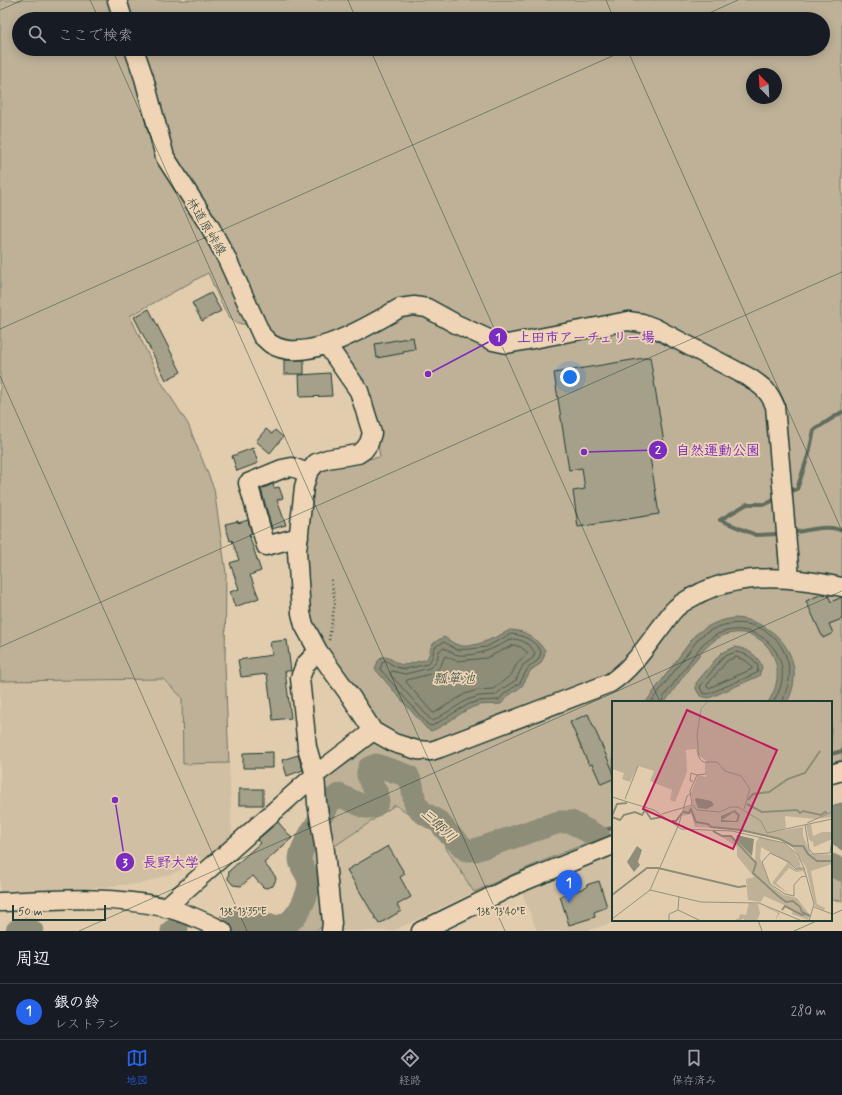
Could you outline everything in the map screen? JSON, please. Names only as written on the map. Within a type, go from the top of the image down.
[{"type":"street","points":[[117,0],[121,12]]},
{"type":"street","name":"林道原峠線","points":[[136,56],[144,78],[165,157],[213,233],[226,257],[262,336],[271,344],[286,350],[308,350],[327,345],[400,308],[414,306],[427,308],[456,324],[493,341],[507,344],[628,321],[642,323],[655,328],[750,378],[765,388],[771,396],[775,406],[790,578]]},
{"type":"street","points":[[327,345],[359,391],[372,433],[369,443],[364,450],[358,454],[327,459],[316,463],[308,473],[304,487],[297,551],[301,613],[304,625],[318,651],[373,731],[394,743],[417,750],[430,751],[610,683],[623,675],[675,608],[687,600],[717,586],[741,580],[790,578],[842,587]]},
{"type":"street","points":[[299,537],[266,546],[248,483],[292,466],[308,473]]},
{"type":"street","points":[[318,651],[306,665],[300,678],[307,747],[315,775],[317,803],[325,851],[332,923],[331,931]]},
{"type":"street","points":[[165,908],[315,775],[373,731]]},
{"type":"street","points":[[832,774],[842,771]]},
{"type":"street","points":[[421,931],[517,884],[612,845]]},
{"type":"street","points":[[0,902],[87,899],[138,902],[165,908],[209,924],[223,931]]},
{"type":"path","points":[[318,651],[328,644],[335,602],[331,579]]},
{"type":"shaded area","points":[[0,0],[842,0],[842,760],[832,763],[832,701],[612,701],[612,834],[560,854],[474,892],[433,828],[395,805],[329,850],[321,781],[386,734],[344,678],[310,623],[303,551],[313,476],[328,465],[380,457],[374,424],[340,343],[287,343],[263,329],[261,324],[245,324],[236,322],[224,308],[208,273],[130,316],[160,380],[188,424],[214,489],[226,573],[225,665],[229,763],[183,764],[182,697],[163,679],[0,681]]},
{"type":"shaded area","points":[[163,679],[182,697],[183,764],[229,763],[232,835],[200,862],[144,883],[91,888],[0,892],[0,681]]},
{"type":"shaded area","points":[[395,805],[433,828],[474,892],[393,931],[337,931],[329,850]]},
{"type":"shaded area","points":[[315,816],[327,923],[316,931],[253,931],[220,916],[251,914],[280,919],[287,917],[301,901],[303,895],[293,865],[294,854]]},
{"type":"shaded area","points":[[608,854],[612,861],[612,921],[618,921],[586,931],[537,931],[521,890]]},
{"type":"shaded area","points":[[832,862],[842,867],[842,901],[832,900]]},
{"type":"water","points":[[735,618],[750,621],[764,627],[776,635],[785,646],[792,659],[794,672],[793,687],[787,701],[768,701],[775,687],[777,673],[775,659],[768,648],[759,639],[746,634],[733,633],[718,638],[704,650],[666,701],[647,701],[695,635],[704,628],[724,620]]},
{"type":"water","name":"瓢箪池","points":[[510,630],[526,633],[541,645],[545,650],[544,657],[540,664],[531,670],[522,686],[507,697],[501,704],[479,705],[472,707],[431,731],[426,728],[375,669],[378,661],[382,657],[388,658],[403,665],[426,660],[429,656],[432,645],[444,637],[458,645],[470,646],[485,642]]},
{"type":"water","points":[[735,647],[752,653],[758,659],[762,667],[759,676],[709,698],[700,696],[696,689],[696,683],[721,653]]},
{"type":"water","points":[[842,803],[842,850],[832,843],[832,806]]},
{"type":"building","points":[[211,293],[221,311],[202,321],[192,303]]},
{"type":"building","points":[[149,309],[181,372],[166,380],[134,317]]},
{"type":"building","points":[[413,337],[415,349],[403,351],[404,353],[377,358],[375,344]]},
{"type":"building","points":[[650,357],[666,455],[650,457],[659,514],[578,527],[573,491],[585,489],[582,468],[569,470],[554,373]]},
{"type":"building","points":[[284,360],[304,360],[304,374],[284,374]]},
{"type":"building","points":[[330,373],[332,396],[300,397],[299,375]]},
{"type":"building","points":[[266,429],[272,434],[275,430],[283,437],[270,453],[256,441]]},
{"type":"building","points":[[253,448],[258,463],[237,471],[232,456]]},
{"type":"building","points":[[273,484],[274,488],[279,487],[283,498],[277,500],[286,525],[272,529],[261,489]]},
{"type":"building","points":[[248,520],[252,534],[249,535],[261,571],[250,575],[259,598],[235,607],[230,592],[239,589],[230,563],[239,560],[232,540],[230,541],[225,524],[238,521],[238,523]]},
{"type":"building","points":[[822,594],[828,595],[831,602],[842,597],[842,619],[829,624],[833,633],[823,638],[806,601]]},
{"type":"building","points":[[287,640],[291,671],[285,671],[291,718],[273,720],[267,674],[241,677],[238,660],[272,655],[270,642]]},
{"type":"building","points":[[588,714],[612,769],[612,779],[601,784],[592,764],[589,765],[570,722]]},
{"type":"building","points":[[273,752],[273,768],[243,768],[243,753]]},
{"type":"building","points":[[298,755],[303,770],[287,776],[282,760]]},
{"type":"building","points":[[239,789],[263,789],[263,805],[239,805]]},
{"type":"building","points":[[278,822],[292,838],[264,863],[275,876],[276,879],[273,886],[266,888],[263,887],[253,876],[241,886],[233,885],[228,879],[229,871],[260,843],[257,840]]},
{"type":"building","points":[[388,846],[405,874],[400,877],[411,897],[397,905],[401,911],[379,924],[347,870]]},
{"type":"building","points":[[599,881],[607,907],[594,912],[595,917],[569,925],[560,896],[587,887],[586,885]]},
{"type":"waterway","points":[[788,493],[797,489],[809,453],[814,430],[842,412]]},
{"type":"waterway","points":[[720,520],[747,504],[766,504],[778,498]]},
{"type":"waterway","points":[[720,520],[756,535],[777,534]]},
{"type":"waterway","points":[[796,532],[826,528],[842,531]]},
{"type":"waterway","points":[[832,754],[842,751]]},
{"type":"waterway","name":"三郎川","points":[[324,812],[329,802],[339,795],[365,807],[375,805],[378,802],[378,798],[368,773],[369,768],[376,765],[408,776],[412,785],[415,803],[422,812],[439,822],[466,850],[475,850],[559,822],[571,822],[599,837]]},
{"type":"waterway","name":"三郎川","points":[[234,921],[280,926],[288,923],[294,917],[303,903],[309,885],[307,876],[300,862],[301,854],[304,845],[317,823]]},
{"type":"waterway","points":[[591,833],[612,828]]},
{"type":"waterway","name":"三郎川","points":[[832,865],[842,870]]},
{"type":"waterway","name":"三郎川","points":[[172,931],[177,928]]},
{"type":"waterway","name":"三郎川","points":[[17,931],[32,931]]},
{"type":"place","name":"上田市アーチェリー場","points":[[428,374]]},
{"type":"place","name":"自然運動公園","points":[[584,452]]},
{"type":"place","name":"長野大学","points":[[115,800]]},
{"type":"place","name":"銀の鈴","points":[[569,903]]}]
